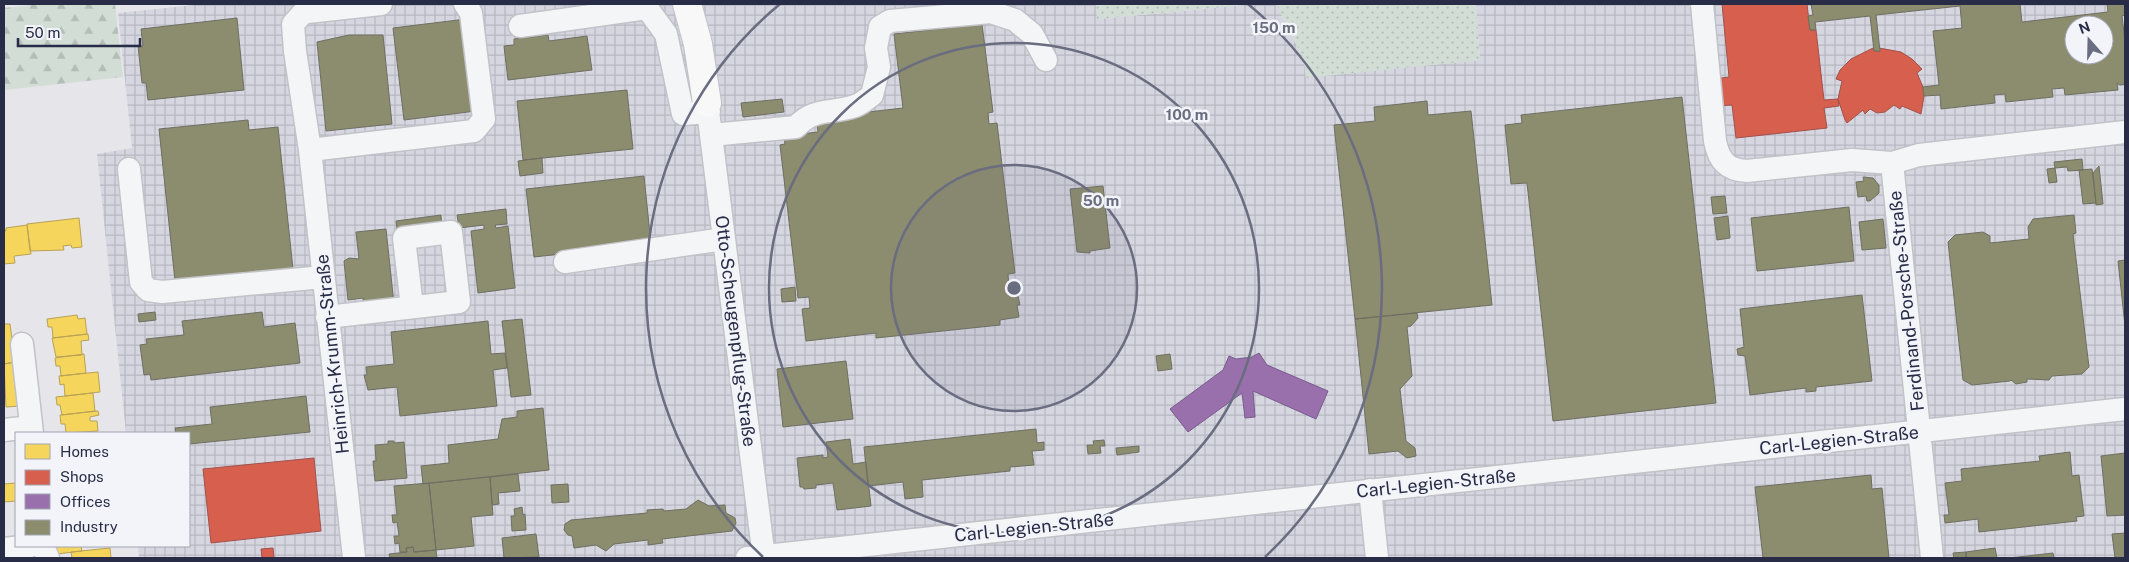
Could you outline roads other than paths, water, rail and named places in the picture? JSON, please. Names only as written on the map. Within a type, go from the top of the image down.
[{"type":"main road","points":[[686,4],[698,44],[708,107]]},
{"type":"street","name":"Heinrich-Krumm-Straße","points":[[354,558],[310,150],[295,51],[293,24],[306,12],[381,4]]},
{"type":"street","points":[[310,150],[474,131],[484,119],[471,13],[465,4]]},
{"type":"street","points":[[1702,4],[1715,141],[1717,152],[1724,164],[1730,168],[1747,171],[1852,160],[1892,163],[1919,155],[2125,132]]},
{"type":"street","points":[[520,26],[647,8],[666,34],[684,114],[708,107]]},
{"type":"street","points":[[712,135],[796,127],[804,118],[812,114],[856,106],[872,95],[879,67],[876,48],[880,27],[890,21],[991,12],[1015,20],[1032,34],[1046,60]]},
{"type":"street","name":"Otto-Scheugenpflug-Straße","points":[[708,107],[758,558]]},
{"type":"street","name":"Ferdinand-Porsche-Straße","points":[[1892,163],[1932,558]]},
{"type":"street","points":[[130,169],[141,282],[148,290],[162,292],[323,277]]},
{"type":"street","points":[[565,262],[724,239]]},
{"type":"street","points":[[328,317],[412,307]]},
{"type":"street","points":[[4,430],[32,430],[22,344]]},
{"type":"street","name":"Carl-Legien-Straße","points":[[758,558],[2125,409]]},
{"type":"street","points":[[1370,490],[1377,558]]},
{"type":"street","points":[[4,549],[21,547]]}]
